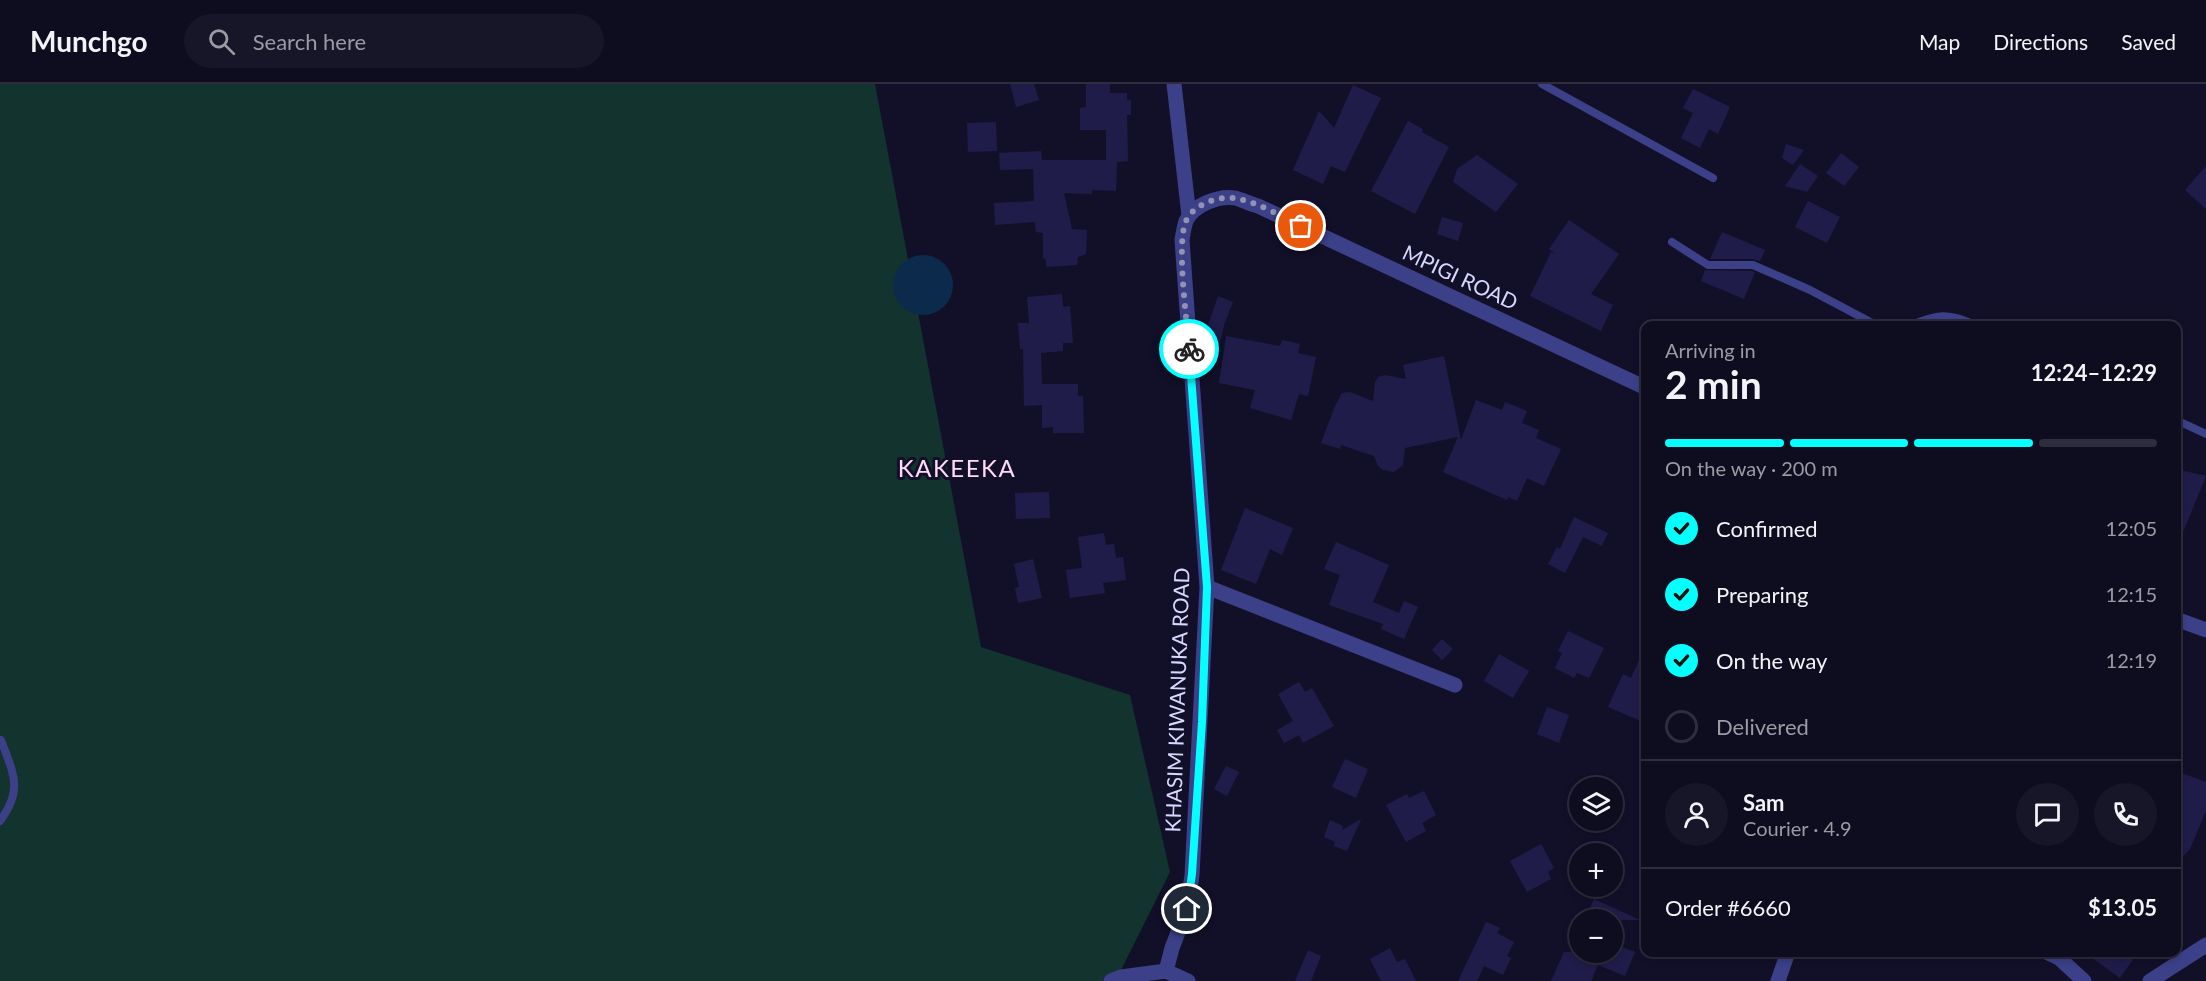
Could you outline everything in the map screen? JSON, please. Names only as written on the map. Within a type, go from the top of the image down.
[{"type":"street","name":"KHASIM KIWANUKA ROAD","points":[[1166,971],[1187,909],[1192,874],[1202,722],[1207,587],[1182,240],[1189,216],[1174,84]]},
{"type":"street","name":"MPIGI ROAD","points":[[1189,216],[1214,200],[1233,198],[1258,206],[1641,386]]},
{"type":"street","points":[[1207,587],[1455,685]]},
{"type":"street","points":[[2181,621],[2206,630]]},
{"type":"street","points":[[2150,981],[2206,945]]},
{"type":"street","points":[[1778,981],[1786,957]]},
{"type":"street","points":[[2057,957],[2084,981]]},
{"type":"street","points":[[1111,981],[1120,977],[1166,971],[1188,981]]},
{"type":"lane","points":[[1542,84],[1713,178]]},
{"type":"lane","points":[[1672,242],[1708,265],[1753,265],[1810,290],[1869,321]]},
{"type":"lane","points":[[1921,321],[1930,317],[1957,316],[1967,321]]},
{"type":"lane","points":[[2181,422],[2206,434]]},
{"type":"lane","points":[[0,821],[10,806],[15,791],[15,774],[1,740]]},
{"type":"green space","points":[[0,84],[875,84],[981,647],[1130,695],[1170,872],[1118,976],[1102,981],[0,981]]},
{"type":"water","points":[[917,255],[929,255],[940,260],[948,268],[953,285],[951,297],[940,310],[929,315],[917,315],[906,310],[898,302],[893,291],[893,279],[898,268],[906,260]]},
{"type":"building","points":[[1010,84],[1034,84],[1039,100],[1016,107]]},
{"type":"building","points":[[1086,84],[1110,84],[1110,93],[1127,93],[1127,100],[1131,100],[1131,115],[1127,115],[1128,161],[1117,162],[1116,191],[1092,190],[1092,194],[1064,193],[1072,229],[1087,230],[1086,254],[1078,257],[1077,265],[1046,267],[1046,259],[1043,258],[1043,233],[1036,232],[1035,222],[995,225],[994,203],[1034,201],[1033,169],[1000,170],[999,153],[1041,151],[1042,160],[1106,160],[1106,130],[1080,130],[1080,108],[1086,107]]},
{"type":"building","points":[[1353,85],[1381,98],[1345,172],[1331,166],[1323,184],[1293,170],[1319,111],[1334,128]]},
{"type":"building","points":[[1693,89],[1730,107],[1718,134],[1709,129],[1700,148],[1681,138],[1693,113],[1683,108]]},
{"type":"building","points":[[1408,121],[1449,147],[1415,214],[1371,191]]},
{"type":"building","points":[[996,122],[997,151],[968,152],[967,123]]},
{"type":"building","points":[[1786,144],[1804,150],[1793,165],[1782,158]]},
{"type":"building","points":[[1841,153],[1859,167],[1844,186],[1826,173]]},
{"type":"building","points":[[1477,155],[1518,184],[1496,212],[1453,182],[1457,169]]},
{"type":"building","points":[[1800,164],[1818,176],[1807,192],[1785,186]]},
{"type":"building","points":[[2206,166],[2206,209],[2185,190]]},
{"type":"building","points":[[1808,201],[1840,217],[1827,243],[1795,227]]},
{"type":"building","points":[[1442,217],[1463,223],[1458,241],[1437,234]]},
{"type":"building","points":[[1569,220],[1619,254],[1591,294],[1613,305],[1601,331],[1530,296],[1551,252],[1556,254],[1549,249]]},
{"type":"building","points":[[1722,232],[1765,250],[1760,261],[1710,259]]},
{"type":"building","points":[[1705,270],[1755,272],[1744,299],[1701,281]]},
{"type":"building","points":[[1062,294],[1063,307],[1070,306],[1073,343],[1063,343],[1063,351],[1041,353],[1042,384],[1078,384],[1078,396],[1083,396],[1084,433],[1053,433],[1053,427],[1042,428],[1042,405],[1024,406],[1023,349],[1020,349],[1018,323],[1029,323],[1027,297]]},
{"type":"building","points":[[1218,296],[1233,302],[1220,343],[1204,337]]},
{"type":"building","points":[[1226,336],[1280,346],[1282,340],[1300,344],[1298,353],[1316,357],[1308,396],[1299,394],[1291,420],[1250,408],[1255,390],[1219,383]]},
{"type":"building","points":[[1444,356],[1461,440],[1476,400],[1502,410],[1505,402],[1527,411],[1522,423],[1539,430],[1536,438],[1561,449],[1544,486],[1527,478],[1517,501],[1508,497],[1507,500],[1443,472],[1458,437],[1405,448],[1403,465],[1394,472],[1383,470],[1378,466],[1374,456],[1341,445],[1340,449],[1321,443],[1342,393],[1350,392],[1373,401],[1375,382],[1378,377],[1385,375],[1406,379],[1403,365]]},
{"type":"building","points":[[2181,470],[2206,476],[2181,537]]},
{"type":"building","points":[[1049,492],[1050,518],[1016,519],[1015,493]]},
{"type":"building","points":[[1245,508],[1293,528],[1282,555],[1270,549],[1256,584],[1221,570]]},
{"type":"building","points":[[1574,517],[1608,533],[1602,546],[1583,537],[1565,573],[1548,564],[1557,547],[1560,549]]},
{"type":"building","points":[[1104,533],[1106,545],[1114,544],[1116,558],[1123,557],[1126,580],[1103,583],[1105,593],[1070,598],[1066,570],[1082,568],[1078,537]]},
{"type":"building","points":[[1336,542],[1389,565],[1373,602],[1399,613],[1404,601],[1418,607],[1404,639],[1381,629],[1383,624],[1329,605],[1340,575],[1324,569]]},
{"type":"building","points":[[1033,559],[1042,598],[1018,603],[1015,588],[1019,587],[1014,564]]},
{"type":"building","points":[[1568,631],[1604,648],[1589,678],[1577,673],[1574,678],[1555,668],[1562,653],[1558,651]]},
{"type":"building","points":[[1442,639],[1453,649],[1442,660],[1432,650]]},
{"type":"building","points":[[1499,654],[1529,671],[1513,698],[1484,681]]},
{"type":"building","points":[[1641,655],[1641,721],[1608,707],[1623,674],[1631,678]]},
{"type":"building","points":[[1299,682],[1305,692],[1312,688],[1334,726],[1303,743],[1299,735],[1284,743],[1277,730],[1293,721],[1278,694]]},
{"type":"building","points":[[1547,707],[1569,715],[1559,743],[1537,734]]},
{"type":"building","points":[[1345,759],[1368,769],[1356,798],[1332,787]]},
{"type":"building","points":[[1226,766],[1239,772],[1227,796],[1214,789]]},
{"type":"building","points":[[2181,773],[2206,782],[2206,811],[2190,849],[2181,859]]},
{"type":"building","points":[[1424,791],[1436,815],[1422,823],[1426,831],[1406,842],[1386,805],[1407,794],[1409,798]]},
{"type":"building","points":[[1361,819],[1347,851],[1334,846],[1335,842],[1324,837],[1330,820],[1343,826],[1342,830]]},
{"type":"building","points":[[1541,844],[1554,868],[1548,872],[1551,879],[1527,892],[1510,861]]},
{"type":"building","points":[[1594,899],[1616,909],[1590,909]]},
{"type":"building","points":[[1623,912],[1640,920],[1623,920]]},
{"type":"building","points":[[1486,922],[1500,928],[1497,933],[1514,942],[1507,956],[1511,958],[1503,975],[1484,966],[1477,981],[1458,981]]},
{"type":"building","points":[[1623,947],[1635,952],[1625,976],[1598,965],[1591,981],[1551,981],[1564,952],[1569,952],[1569,963],[1623,963]]},
{"type":"building","points":[[1390,948],[1397,962],[1405,959],[1416,981],[1381,981],[1370,959]]},
{"type":"building","points":[[1308,950],[1321,956],[1311,981],[1295,981]]},
{"type":"building","points":[[2091,957],[2133,957],[2120,978]]},
{"type":"way so far","points":[[1189,349],[1182,240],[1189,216],[1214,200],[1233,198],[1258,206],[1301,226]]},
{"type":"district","name":"KAKEEKA","points":[[957,469]]},
{"type":"route","points":[[1187,909],[1192,874],[1202,722],[1207,587],[1189,349]]}]
